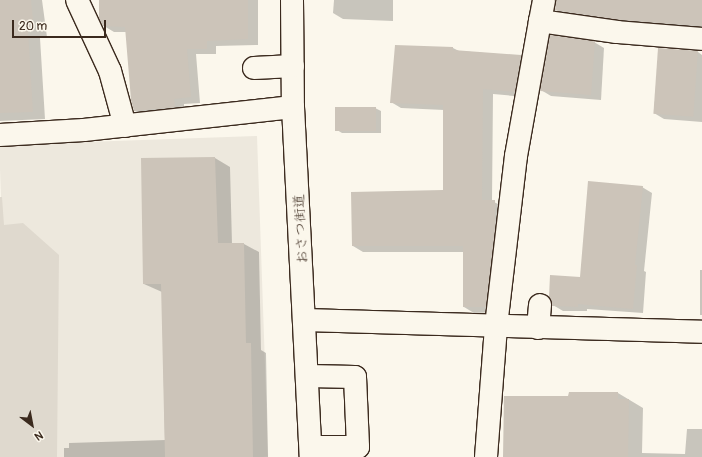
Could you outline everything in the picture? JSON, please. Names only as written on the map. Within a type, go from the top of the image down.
[{"type":"street","points":[[77,0],[110,71],[125,126]]},
{"type":"street","name":"おさつ街道","points":[[292,0],[293,107],[311,452]]},
{"type":"street","points":[[486,457],[496,326],[516,156],[542,10],[617,32],[702,39]]},
{"type":"street","points":[[254,68],[293,66]]},
{"type":"street","points":[[0,135],[48,125],[125,126],[293,107]]},
{"type":"street","points":[[538,328],[540,305]]},
{"type":"street","points":[[305,320],[538,328],[670,326],[702,332]]},
{"type":"street","points":[[308,376],[355,377],[358,447],[311,452]]},
{"type":"shaded area","points":[[257,136],[268,457],[10,457],[0,145]]},
{"type":"shaded area","points":[[0,197],[2,197],[4,225],[23,223],[59,255],[57,457],[0,457]]},
{"type":"building","points":[[0,0],[31,0],[34,30],[28,31],[33,112],[0,113]]},
{"type":"building","points":[[99,0],[248,0],[248,39],[207,41],[207,49],[187,49],[191,97],[174,99],[175,107],[134,111],[131,100],[125,27],[103,26],[99,18]]},
{"type":"building","points":[[556,0],[702,0],[702,26],[618,20],[555,10]]},
{"type":"building","points":[[550,35],[595,41],[591,95],[540,91]]},
{"type":"building","points":[[395,45],[453,47],[453,50],[521,55],[515,92],[483,89],[482,200],[495,200],[495,230],[486,307],[463,307],[463,246],[352,246],[351,192],[443,190],[443,105],[390,103]]},
{"type":"building","points":[[658,48],[698,51],[693,117],[653,114]]},
{"type":"building","points":[[335,107],[376,107],[376,131],[335,131]]},
{"type":"building","points":[[215,157],[218,243],[244,243],[246,343],[251,343],[253,457],[165,457],[161,284],[143,284],[141,158]]},
{"type":"building","points":[[588,181],[643,186],[635,265],[637,265],[633,309],[578,304],[578,307],[552,306],[549,297],[550,275],[580,277]]},
{"type":"building","points":[[569,392],[618,392],[618,399],[629,399],[628,457],[503,457],[504,396],[568,396]]}]
